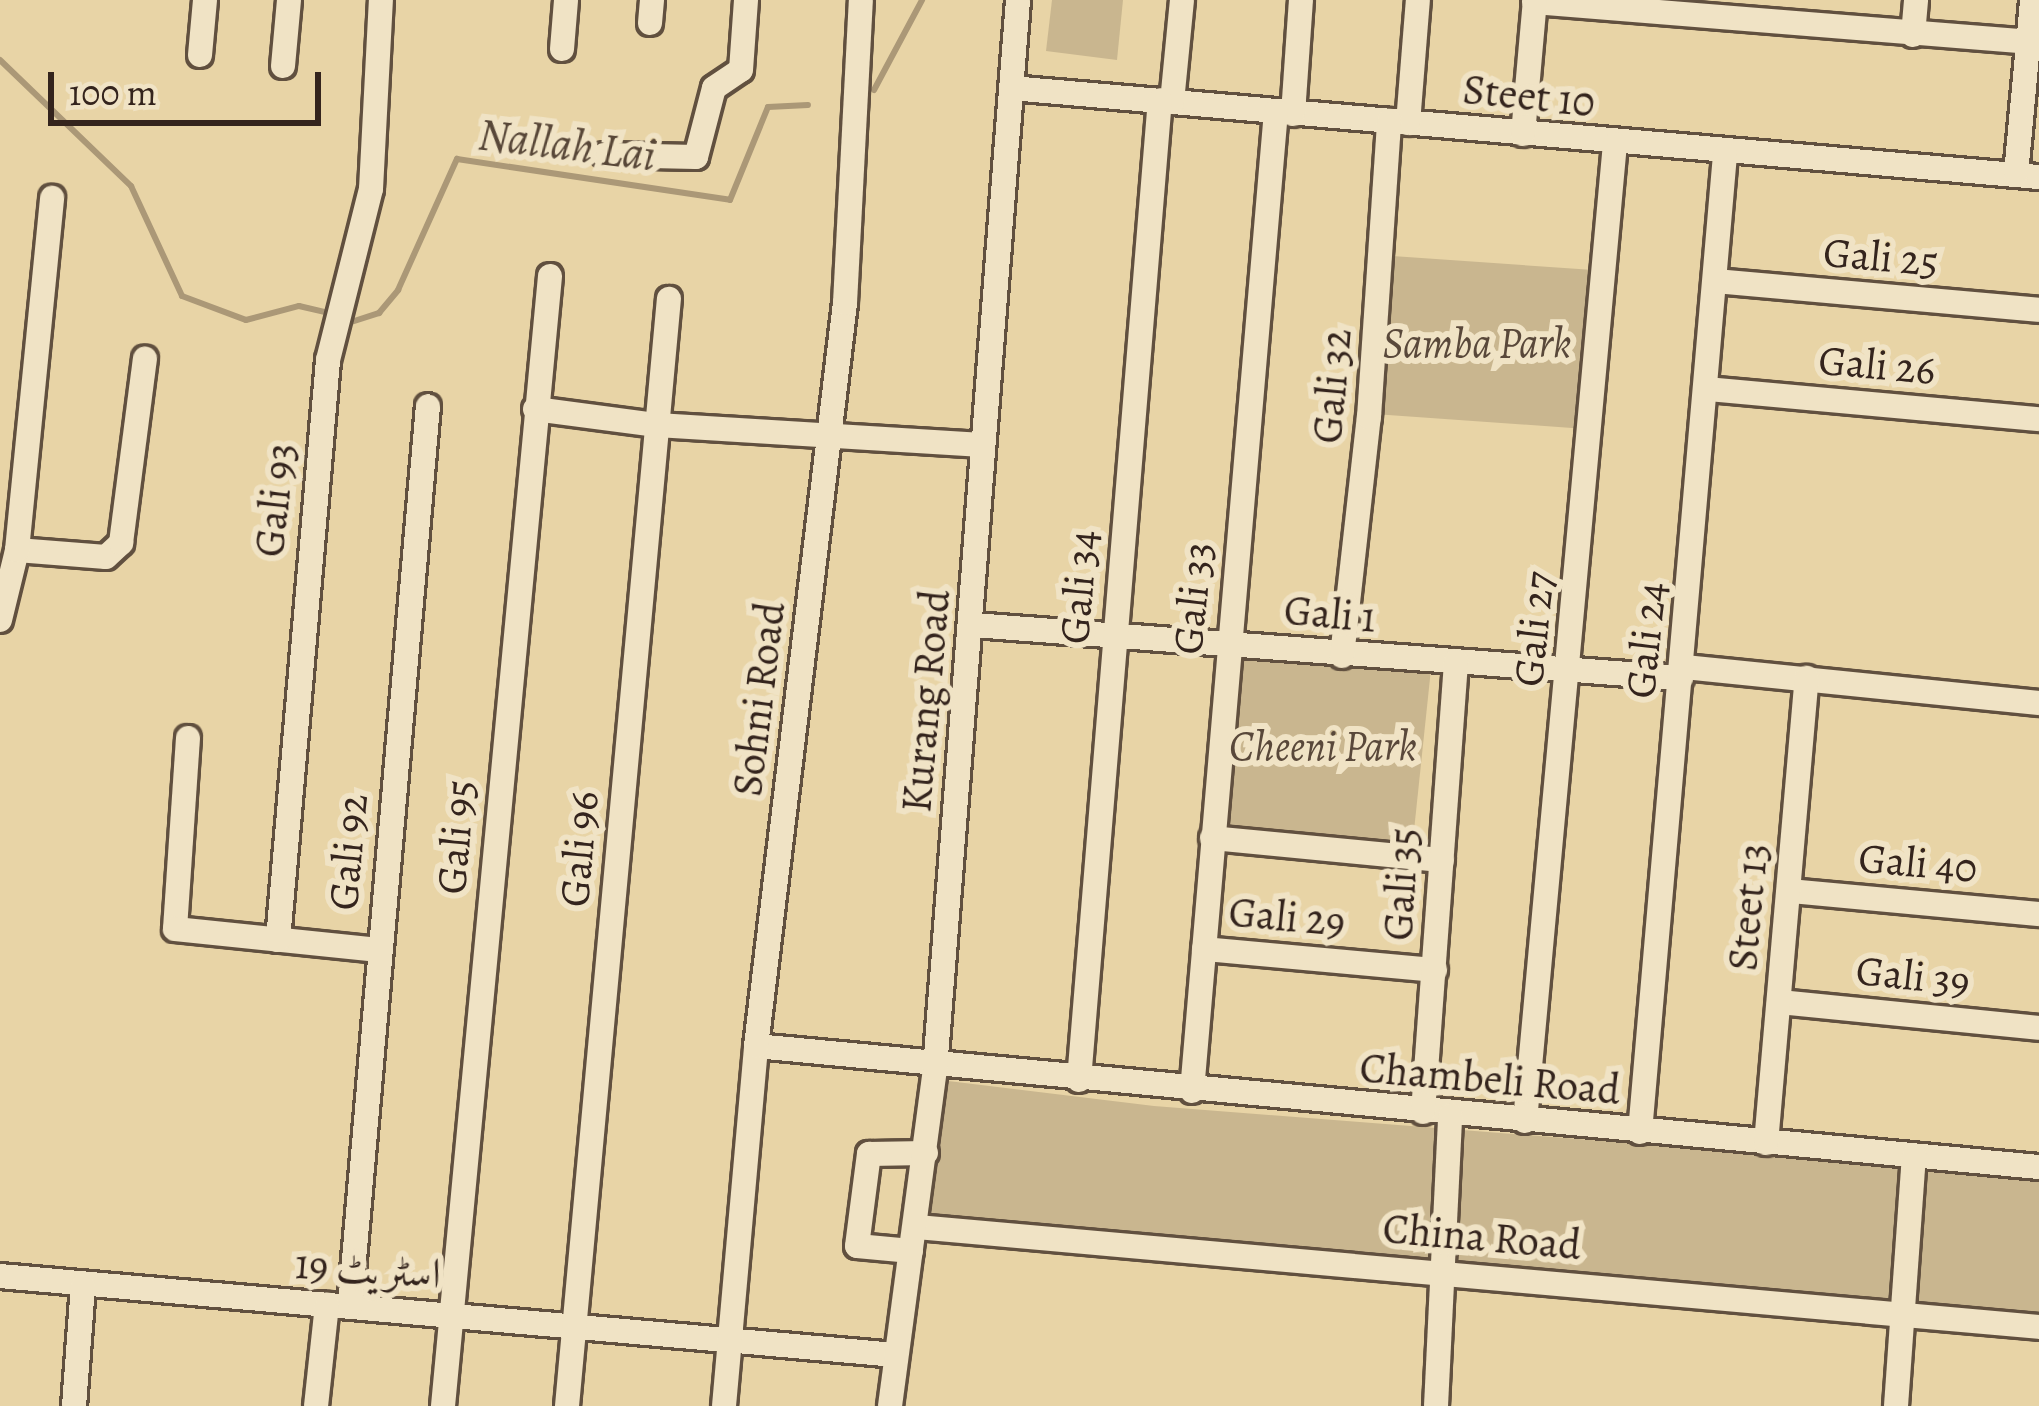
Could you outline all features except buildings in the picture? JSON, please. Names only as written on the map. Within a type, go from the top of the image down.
[{"type":"street","points":[[200,55],[205,0]]},
{"type":"street","points":[[283,66],[289,0]]},
{"type":"street","name":"Gali 93","points":[[278,940],[328,360],[371,189],[381,0]]},
{"type":"street","points":[[562,49],[566,0]]},
{"type":"street","points":[[604,155],[696,157],[714,88],[741,70],[746,0]]},
{"type":"street","name":"Sohni Road","points":[[724,1406],[756,1046],[845,303],[861,0]]},
{"type":"street","name":"Kurang Road","points":[[890,1406],[935,1069],[1018,0]]},
{"type":"street","name":"Gali 34","points":[[1079,1080],[1114,634],[1166,101],[1182,0]]},
{"type":"street","name":"Gali 33","points":[[1192,1091],[1229,644],[1301,0]]},
{"type":"street","name":"Gali 32","points":[[1342,656],[1399,122],[1418,0]]},
{"type":"street","points":[[1912,35],[1916,0]]},
{"type":"street","points":[[2027,175],[2032,0]]},
{"type":"street","points":[[1523,134],[1534,1],[1751,10],[1912,35],[2028,42]]},
{"type":"street","name":"Steet 10","points":[[1011,88],[1724,155],[2027,175]]},
{"type":"street","name":"Gali 27","points":[[1525,1121],[1615,144]]},
{"type":"street","name":"Gali 24","points":[[1640,1132],[1724,155]]},
{"type":"street","points":[[0,620],[17,550],[52,198]]},
{"type":"street","name":"Gali 95","points":[[443,1406],[550,276]]},
{"type":"street","name":"Gali 25","points":[[1715,281],[2039,310]]},
{"type":"street","name":"Gali 96","points":[[567,1406],[669,299]]},
{"type":"street","points":[[17,550],[115,553],[146,359]]},
{"type":"street","name":"Gali 26","points":[[1707,389],[2039,419]]},
{"type":"street","name":"Gali 92","points":[[316,1406],[338,1306],[379,950],[428,406]]},
{"type":"street","points":[[535,409],[657,425],[982,445]]},
{"type":"street","name":"Gali 1","points":[[973,625],[1342,656],[1808,679],[2039,703]]},
{"type":"street","name":"Gali 35","points":[[1423,1112],[1456,661]]},
{"type":"street","name":"Steet 13","points":[[1766,1143],[1808,679]]},
{"type":"street","points":[[188,739],[175,929],[379,950]]},
{"type":"street","points":[[1213,838],[1442,860]]},
{"type":"street","name":"Gali 40","points":[[1790,890],[2039,914]]},
{"type":"street","name":"Gali 29","points":[[1204,949],[1435,970]]},
{"type":"street","name":"Gali 39","points":[[1779,1002],[2039,1028]]},
{"type":"street","name":"Chambeli Road","points":[[756,1046],[935,1069],[2039,1167]]},
{"type":"street","points":[[1436,1406],[1448,1272],[1450,1115]]},
{"type":"street","name":"China Road","points":[[926,1153],[869,1154],[856,1246],[914,1239],[1448,1272],[2039,1327]]},
{"type":"street","points":[[1896,1406],[1915,1156]]},
{"type":"street","name":"اسٹریٹ 19","points":[[0,1276],[895,1355]]},
{"type":"street","points":[[74,1406],[83,1286]]},
{"type":"green space","points":[[1052,0],[1123,0],[1117,60],[1046,51]]},
{"type":"green space","name":"Samba Park","points":[[1378,255],[1593,270],[1582,429],[1367,414]]},
{"type":"green space","name":"Cheeni Park","points":[[1226,639],[1432,661],[1411,858],[1205,836]]},
{"type":"green space","points":[[940,1080],[1154,1106],[2039,1175],[2039,1318],[1782,1301],[1293,1245],[925,1218]]},
{"type":"waterway","name":"Nallah Lai","points":[[874,90],[922,0]]},
{"type":"waterway","name":"Nallah Lai","points":[[0,60],[131,186],[182,296],[246,320],[299,306],[325,312]]},
{"type":"waterway","name":"Nallah Lai","points":[[348,323],[379,313],[398,290],[457,159],[730,200],[768,107],[808,105]]}]
